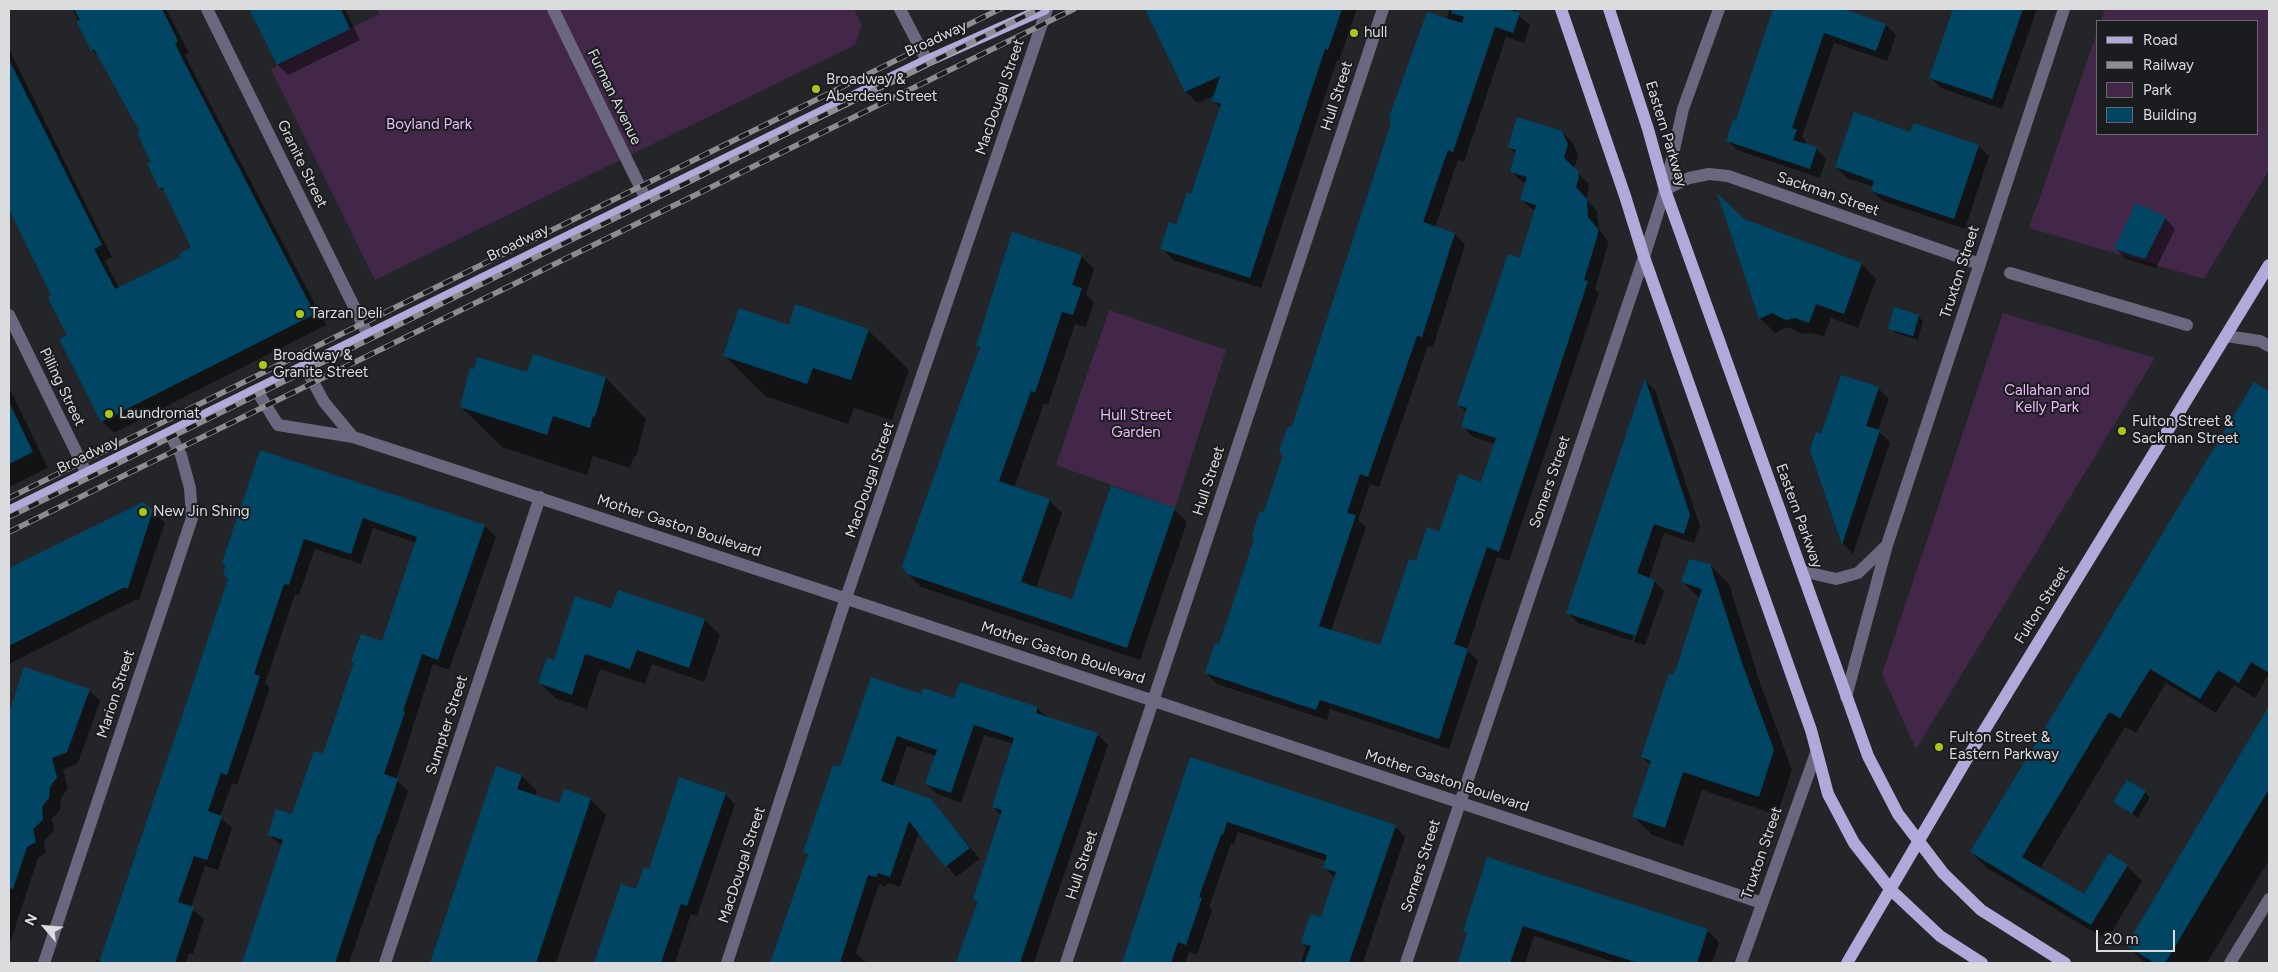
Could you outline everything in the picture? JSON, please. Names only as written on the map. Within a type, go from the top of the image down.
[{"type":"main road","name":"Broadway","points":[[9,512],[927,61],[1046,9]]},
{"type":"main road","points":[[1561,9],[1644,257],[1811,730],[1828,794],[1839,818],[1854,843],[1891,890],[1940,936],[1982,963]]},
{"type":"main road","name":"Eastern Parkway","points":[[1609,9],[1648,129],[1665,190],[1868,756],[1898,814],[1943,873],[1981,910],[2065,963]]},
{"type":"main road","name":"Fulton Street","points":[[1847,963],[1918,841],[2269,265]]},
{"type":"street","name":"Granite Street","points":[[207,9],[368,335]]},
{"type":"street","name":"Furman Avenue","points":[[553,9],[646,199]]},
{"type":"street","points":[[900,9],[927,61]]},
{"type":"street","name":"MacDougal Street","points":[[727,963],[846,598],[1046,9]]},
{"type":"street","name":"Hull Street","points":[[1066,963],[1383,9]]},
{"type":"street","name":"Somers Street","points":[[1406,963],[1644,257],[1665,190],[1683,109],[1719,9]]},
{"type":"street","name":"Truxton Street","points":[[1846,697],[1887,545],[2064,9]]},
{"type":"street","name":"Sackman Street","points":[[1665,190],[1689,178],[1709,174],[1728,176],[1980,264]]},
{"type":"street","points":[[2010,273],[2187,325]]},
{"type":"street","name":"Pilling Street","points":[[9,315],[87,474]]},
{"type":"street","points":[[2226,336],[2260,341],[2269,346]]},
{"type":"street","points":[[305,366],[324,402],[353,437]]},
{"type":"street","name":"Mother Gaston Boulevard","points":[[257,391],[278,425],[353,437],[540,497],[1762,903]]},
{"type":"street","name":"Marion Street","points":[[44,963],[192,518],[190,488],[181,455],[170,434]]},
{"type":"street","name":"Sumpter Street","points":[[385,963],[540,497]]},
{"type":"street","name":"Truxton Street","points":[[1802,571],[1836,579],[1858,573],[1887,545]]},
{"type":"street","name":"Truxton Street","points":[[1741,963],[1816,753]]},
{"type":"street","points":[[2230,963],[2269,899]]},
{"type":"green space","name":"Boyland Park","points":[[377,9],[854,9],[862,25],[855,45],[375,280],[271,69],[379,14]]},
{"type":"green space","points":[[2105,9],[2269,9],[2269,170],[2204,279],[2029,228],[2096,36],[2096,135],[2258,135],[2258,20],[2101,20]]},
{"type":"green space","name":"Hull Street Garden","points":[[1109,310],[1226,350],[1175,508],[1056,465]]},
{"type":"green space","name":"Callahan and Kelly Park","points":[[2003,313],[2155,358],[1916,749],[1882,674]]},
{"type":"building","points":[[74,9],[162,9],[178,41],[175,43],[184,62],[315,314],[101,422],[59,339],[67,335],[48,298],[51,295],[9,210],[9,60],[102,245],[94,249],[115,289],[180,257],[179,254],[191,247],[162,187],[159,189],[147,163],[151,162],[137,133],[140,132],[94,49],[91,51],[77,22],[80,20]]},
{"type":"building","points":[[249,9],[341,9],[350,29],[277,65]]},
{"type":"building","points":[[1145,9],[1342,9],[1328,50],[1325,49],[1250,278],[1160,249],[1169,222],[1176,225],[1187,193],[1191,194],[1221,104],[1212,101],[1220,76],[1185,92]]},
{"type":"building","points":[[1452,9],[1507,9],[1520,13],[1513,33],[1495,27],[1453,152],[1448,150],[1423,222],[1455,233],[1422,337],[1417,336],[1368,477],[1360,474],[1347,513],[1356,515],[1319,626],[1380,645],[1409,559],[1416,561],[1427,527],[1439,532],[1459,474],[1481,482],[1496,438],[1461,427],[1467,408],[1457,405],[1508,254],[1520,258],[1536,205],[1520,200],[1527,177],[1510,172],[1516,150],[1508,147],[1517,117],[1562,131],[1568,144],[1564,158],[1578,171],[1579,177],[1576,187],[1587,199],[1588,217],[1598,229],[1598,234],[1584,280],[1588,281],[1499,552],[1487,547],[1454,644],[1468,649],[1439,739],[1320,700],[1316,710],[1205,673],[1215,643],[1219,644],[1254,539],[1252,536],[1259,513],[1264,511],[1283,455],[1279,451],[1287,428],[1292,426],[1391,123],[1389,117],[1427,12],[1462,23],[1464,17],[1451,13]]},
{"type":"building","points":[[1773,9],[1844,9],[1886,24],[1876,51],[1824,33],[1792,128],[1797,130],[1793,140],[1817,147],[1810,169],[1726,141],[1733,119],[1736,120]]},
{"type":"building","points":[[1953,9],[2023,9],[1992,99],[1929,78]]},
{"type":"building","points":[[1854,112],[1910,132],[1914,123],[1979,145],[1954,219],[1871,191],[1874,181],[1835,167]]},
{"type":"building","points":[[1717,193],[1744,219],[1862,263],[1844,314],[1816,304],[1809,323],[1795,318],[1786,320],[1772,313],[1759,319]]},
{"type":"building","points":[[2136,203],[2166,217],[2145,259],[2114,249]]},
{"type":"building","points":[[1012,232],[1082,255],[1072,285],[1082,288],[1073,315],[1062,312],[1035,393],[1031,391],[999,481],[1050,499],[1021,582],[1072,599],[1111,486],[1175,508],[1127,648],[907,574],[902,566],[980,347],[976,346]]},
{"type":"building","points":[[795,304],[869,329],[851,380],[813,368],[807,384],[723,356],[739,308],[789,325]]},
{"type":"building","points":[[1894,307],[1919,315],[1913,336],[1888,329]]},
{"type":"building","points":[[533,354],[606,377],[590,428],[553,416],[547,435],[460,407],[470,368],[474,369],[477,357],[527,372]]},
{"type":"building","points":[[1841,375],[1879,387],[1866,426],[1880,430],[1842,545],[1810,450],[1816,432],[1821,434]]},
{"type":"building","points":[[1645,378],[1690,515],[1684,534],[1654,524],[1637,573],[1655,580],[1635,636],[1566,613]]},
{"type":"building","points":[[2254,382],[2269,391],[2269,673],[2251,662],[2239,683],[2218,670],[2200,699],[2150,669],[2120,718],[2109,712],[2022,857],[2084,894],[2109,853],[2128,865],[2091,925],[1970,852]]},
{"type":"building","points":[[9,402],[33,452],[9,464]]},
{"type":"building","points":[[260,450],[485,525],[438,660],[422,654],[384,774],[398,779],[335,963],[242,963],[283,840],[268,835],[276,809],[292,814],[314,751],[323,754],[354,662],[351,661],[361,634],[382,641],[417,537],[363,518],[351,554],[304,539],[289,585],[284,584],[254,674],[260,676],[242,731],[227,775],[221,773],[208,811],[222,816],[207,860],[194,856],[178,902],[194,907],[175,963],[99,963],[228,579],[223,573],[226,565],[222,563]]},
{"type":"building","points":[[143,502],[153,510],[128,588],[123,588],[9,646],[9,568]]},
{"type":"building","points":[[1689,559],[1710,564],[1742,663],[1774,750],[1759,797],[1683,772],[1665,828],[1632,817],[1651,761],[1641,757],[1669,673],[1674,675],[1702,589],[1681,582]]},
{"type":"building","points":[[618,590],[705,619],[689,668],[637,650],[630,669],[585,654],[572,695],[538,683],[547,658],[554,660],[575,596],[611,608]]},
{"type":"building","points":[[24,667],[90,689],[67,752],[52,758],[57,777],[50,787],[49,798],[42,807],[43,820],[33,829],[36,842],[27,847],[13,889],[9,888],[9,713]]},
{"type":"building","points":[[871,677],[921,694],[923,688],[954,698],[960,682],[1038,707],[1036,713],[1098,733],[1020,963],[956,963],[978,901],[973,899],[1002,810],[992,807],[1014,738],[974,725],[951,793],[925,784],[937,750],[897,736],[881,781],[931,799],[970,848],[945,867],[909,821],[890,877],[878,873],[876,877],[868,875],[840,963],[770,963],[808,854],[803,852],[833,765],[840,767]]},
{"type":"building","points":[[2269,706],[2269,789],[2165,963],[2155,963],[2126,946]]},
{"type":"building","points":[[1190,757],[1396,825],[1349,963],[1304,963],[1311,946],[1301,943],[1307,924],[1311,914],[1321,917],[1336,872],[1323,868],[1327,855],[1227,822],[1199,897],[1202,898],[1186,945],[1178,942],[1171,963],[1122,963]]},
{"type":"building","points":[[496,766],[522,775],[517,789],[559,803],[564,789],[591,798],[536,963],[430,963]]},
{"type":"building","points":[[679,777],[726,793],[687,906],[681,904],[661,963],[594,963],[621,884],[636,889],[644,867],[649,869]]},
{"type":"building","points":[[2127,780],[2146,791],[2132,814],[2113,802]]},
{"type":"building","points":[[1487,857],[1708,929],[1697,963],[1638,963],[1523,926],[1510,963],[1458,963],[1467,933],[1463,932]]},
{"type":"railway","points":[[9,498],[1000,9]]},
{"type":"railway","points":[[9,517],[1039,9]]},
{"type":"railway","points":[[9,532],[1074,9]]},
{"type":"place","name":"hull","points":[[1354,33]]},
{"type":"place","name":"Broadway & Aberdeen Street","points":[[816,89]]},
{"type":"place","name":"Tarzan Deli","points":[[300,314]]},
{"type":"place","name":"Broadway & Granite Street","points":[[263,365]]},
{"type":"place","name":"Laundromat","points":[[109,414]]},
{"type":"place","name":"Fulton Street & Sackman Street","points":[[2122,431]]},
{"type":"place","name":"New Jin Shing","points":[[143,512]]},
{"type":"place","name":"Fulton Street & Eastern Parkway","points":[[1939,747]]}]
